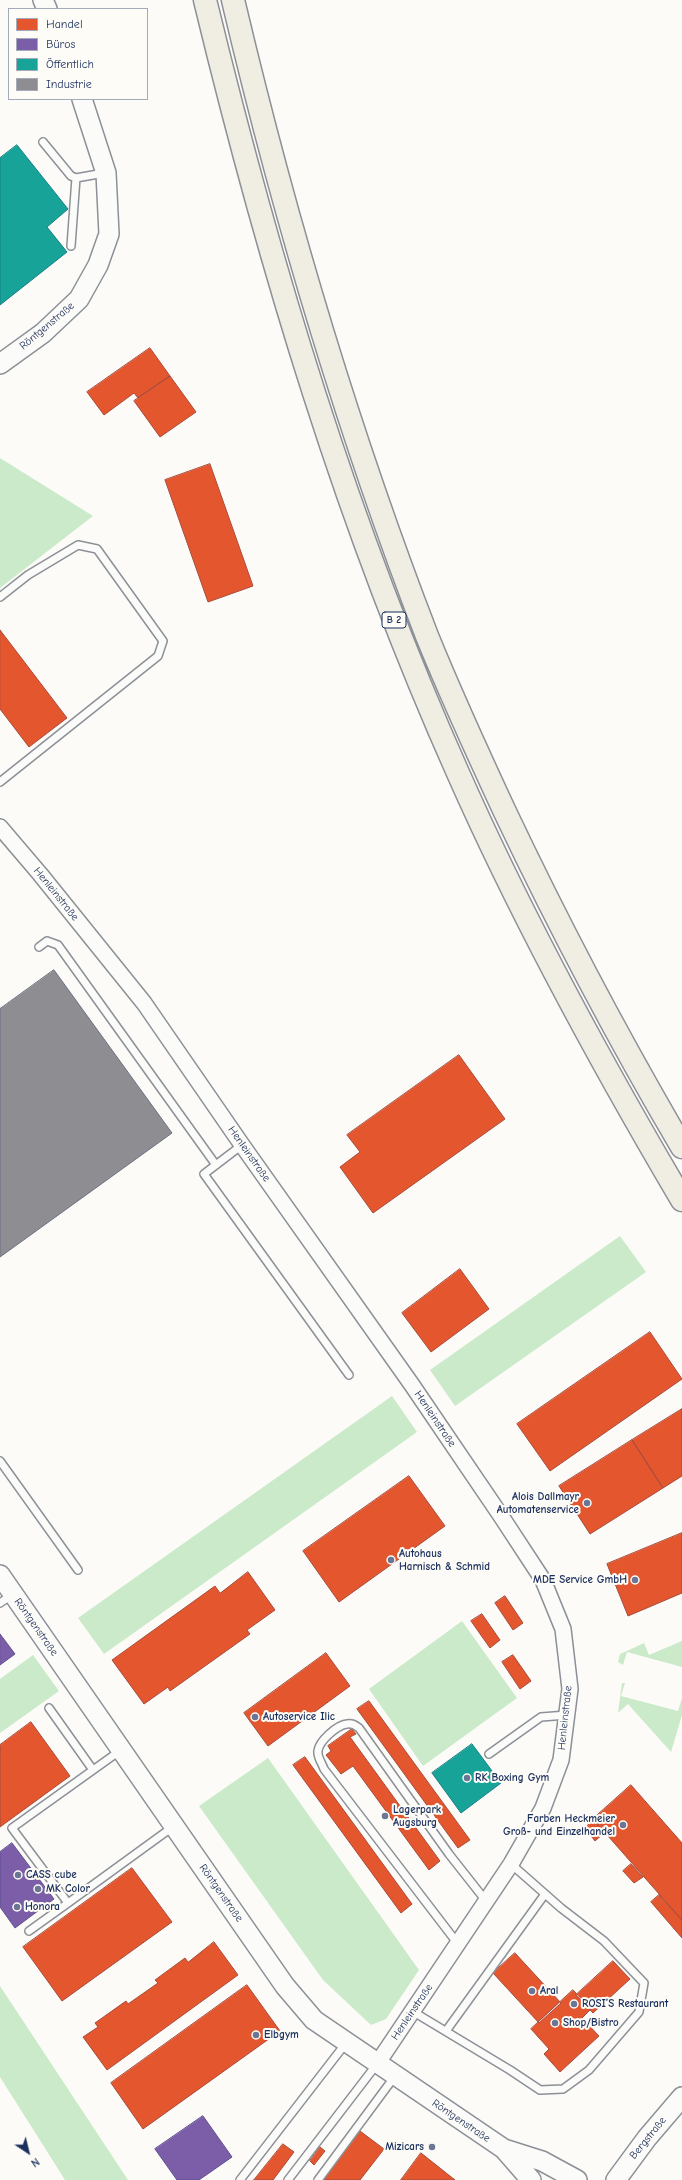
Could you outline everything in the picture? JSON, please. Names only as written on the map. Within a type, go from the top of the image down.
[{"type":"highway","name":"B 2","points":[[205,0],[260,216],[295,336],[352,508],[405,648],[457,771],[525,915],[595,1049],[682,1200]]},
{"type":"highway","name":"B 2","points":[[233,0],[285,209],[317,318],[387,529],[429,639],[481,760],[537,879],[596,995],[682,1147]]},
{"type":"street","name":"Röntgenstraße","points":[[0,364],[43,333],[79,299],[98,264],[109,234],[106,172],[82,100]]},
{"type":"street","name":"Henleinstraße","points":[[0,827],[144,1003],[242,1145],[412,1385],[543,1580],[563,1629],[570,1688],[561,1760],[545,1801],[511,1864],[377,2064]]},
{"type":"street","name":"Röntgenstraße","points":[[0,1575],[7,1599],[121,1750],[285,1986],[314,2020],[504,2149],[531,2180]]},
{"type":"street","name":"Bergstraße","points":[[616,2180],[646,2138],[682,2097]]},
{"type":"street","name":"Röntgenstraße","points":[[504,2149],[542,2161],[577,2180]]},
{"type":"lane","points":[[43,142],[71,176],[76,178],[106,172]]},
{"type":"lane","points":[[71,246],[76,178]]},
{"type":"lane","points":[[0,597],[28,575],[78,545],[97,549],[163,641],[158,656],[0,782]]},
{"type":"lane","points":[[39,947],[47,941],[58,945],[216,1165]]},
{"type":"lane","points":[[242,1145],[204,1174],[349,1375]]},
{"type":"lane","points":[[0,1461],[78,1570]]},
{"type":"lane","points":[[49,1708],[93,1770]]},
{"type":"lane","points":[[489,1754],[541,1717],[566,1715]]},
{"type":"lane","points":[[458,1944],[324,1769],[318,1756],[318,1749],[322,1742],[346,1724],[353,1724],[359,1728],[449,1854],[486,1901]]},
{"type":"lane","points":[[68,1902],[12,1828],[121,1750]]},
{"type":"lane","points":[[29,1931],[174,1826]]},
{"type":"lane","points":[[412,2011],[540,2090],[563,2089],[589,2070],[639,2012],[644,1983],[604,1941],[545,1894],[511,1864]]},
{"type":"lane","points":[[446,2031],[545,1894]]},
{"type":"lane","points":[[240,2180],[347,2043]]},
{"type":"lane","points":[[288,2180],[377,2064]]},
{"type":"lane","points":[[318,2180],[395,2076]]},
{"type":"green space","points":[[0,458],[93,516],[0,588]]},
{"type":"green space","points":[[620,1236],[646,1272],[455,1406],[430,1370]]},
{"type":"green space","points":[[392,1396],[417,1432],[104,1654],[78,1618]]},
{"type":"green space","points":[[462,1621],[517,1698],[423,1766],[369,1689]]},
{"type":"green space","points":[[682,1641],[682,1667],[627,1652],[623,1665],[618,1662],[620,1654],[644,1643],[649,1655]]},
{"type":"green space","points":[[33,1655],[59,1691],[0,1733],[0,1679]]},
{"type":"green space","points":[[622,1683],[625,1683],[621,1696],[678,1711],[682,1698],[682,1715],[671,1752],[628,1704],[618,1713]]},
{"type":"green space","points":[[268,1758],[419,1970],[386,2019],[371,2025],[323,1980],[199,1806]]},
{"type":"green space","points":[[0,1986],[128,2180],[65,2180],[0,2077]]},
{"type":"building: Handel","points":[[150,348],[170,376],[138,398],[134,393],[104,415],[87,392]]},
{"type":"building: Handel","points":[[170,376],[196,412],[160,437],[134,401]]},
{"type":"building: Handel","points":[[210,464],[253,586],[208,602],[165,480]]},
{"type":"building: Handel","points":[[0,630],[67,718],[29,747],[0,709]]},
{"type":"building: Handel","points":[[459,1055],[505,1119],[373,1213],[340,1167],[360,1152],[347,1135]]},
{"type":"building: Handel","points":[[460,1269],[489,1309],[431,1352],[402,1313]]},
{"type":"building: Handel","points":[[650,1332],[682,1379],[550,1471],[517,1424]]},
{"type":"building: Handel","points":[[682,1409],[682,1476],[663,1488],[632,1440]]},
{"type":"building: Handel","points":[[632,1440],[663,1488],[590,1534],[559,1486]]},
{"type":"building: Handel","points":[[409,1476],[445,1526],[339,1602],[303,1551]]},
{"type":"building: Handel","points":[[682,1533],[682,1593],[628,1616],[607,1564]]},
{"type":"building: Handel","points":[[248,1572],[275,1610],[247,1630],[250,1634],[170,1691],[168,1687],[144,1704],[112,1660],[215,1586],[220,1593]]},
{"type":"building: Handel","points":[[505,1596],[523,1623],[513,1630],[495,1603]]},
{"type":"building: Handel","points":[[482,1614],[500,1640],[490,1648],[471,1621]]},
{"type":"building: Handel","points":[[326,1653],[350,1686],[268,1746],[244,1713]]},
{"type":"building: Handel","points":[[513,1655],[531,1681],[520,1689],[502,1662]]},
{"type":"building: Handel","points":[[369,1701],[470,1840],[458,1848],[357,1709]]},
{"type":"building: Handel","points":[[31,1722],[70,1776],[0,1827],[0,1745]]},
{"type":"building: Handel","points":[[352,1729],[356,1734],[350,1737],[440,1861],[429,1870],[353,1766],[341,1774],[326,1755],[331,1751],[328,1746]]},
{"type":"building: Handel","points":[[305,1757],[412,1904],[401,1913],[293,1765]]},
{"type":"building: Handel","points":[[631,1785],[682,1843],[682,1920],[593,1819]]},
{"type":"building: Handel","points":[[594,1820],[604,1833],[595,1841],[585,1828]]},
{"type":"building: Handel","points":[[631,1864],[643,1877],[634,1883],[623,1871]]},
{"type":"building: Handel","points":[[132,1868],[172,1922],[62,2001],[23,1947]]},
{"type":"building: Handel","points":[[659,1895],[682,1920],[682,1938],[651,1902]]},
{"type":"building: Handel","points":[[214,1942],[238,1975],[107,2070],[83,2037],[98,2027],[95,2023],[126,2001],[128,2004],[158,1983],[155,1980],[185,1958],[188,1962]]},
{"type":"building: Handel","points":[[515,1953],[561,2003],[539,2023],[493,1973]]},
{"type":"building: Handel","points":[[613,1961],[630,1979],[593,2013],[576,1995]]},
{"type":"building: Handel","points":[[247,1985],[280,2031],[143,2129],[111,2083]]},
{"type":"building: Handel","points":[[573,1990],[591,2009],[582,2018],[599,2036],[560,2072],[544,2054],[549,2049],[531,2029]]},
{"type":"building: Handel","points":[[360,2131],[384,2149],[360,2180],[323,2180]]},
{"type":"building: Handel","points":[[283,2144],[294,2152],[273,2180],[254,2180]]},
{"type":"building: Handel","points":[[320,2147],[325,2151],[314,2165],[310,2161]]},
{"type":"building: Handel","points":[[421,2153],[455,2180],[401,2180]]},
{"type":"building: Büros","points":[[0,1634],[15,1654],[0,1665]]},
{"type":"building: Büros","name":"CASS cube","points":[[12,1843],[54,1899],[15,1928],[0,1907],[0,1852]]},
{"type":"building: Büros","points":[[203,2116],[232,2157],[199,2180],[177,2180],[155,2149]]},
{"type":"building: Öffentlich","points":[[17,145],[68,209],[47,227],[67,252],[0,305],[0,158]]},
{"type":"building: Öffentlich","name":"RK Boxing Gym","points":[[472,1744],[501,1783],[461,1813],[432,1773]]},
{"type":"building: Industrie","points":[[54,970],[172,1133],[0,1257],[0,1009]]},
{"type":"place","name":"Alois Dallmayr Automatenservice","points":[[587,1503]]},
{"type":"place","name":"Autohaus Harnisch & Schmid","points":[[391,1560]]},
{"type":"place","name":"MDE Service GmbH","points":[[635,1580]]},
{"type":"place","name":"Autoservice Ilic","points":[[255,1717]]},
{"type":"place","name":"RK Boxing Gym","points":[[467,1778]]},
{"type":"place","name":"Lagerpark Augsburg","points":[[385,1816]]},
{"type":"place","name":"Farben Heckmeier Groß- und Einzelhandel","points":[[623,1825]]},
{"type":"place","name":"CASS cube","points":[[18,1875]]},
{"type":"place","name":"MK Color","points":[[38,1889]]},
{"type":"place","name":"Honora","points":[[17,1907]]},
{"type":"place","name":"Aral","points":[[532,1991]]},
{"type":"place","name":"ROSI’S Restaurant","points":[[574,2004]]},
{"type":"place","name":"Shop/Bistro","points":[[555,2023]]},
{"type":"place","name":"Elbgym","points":[[256,2035]]},
{"type":"place","name":"Mizicars","points":[[432,2147]]}]
